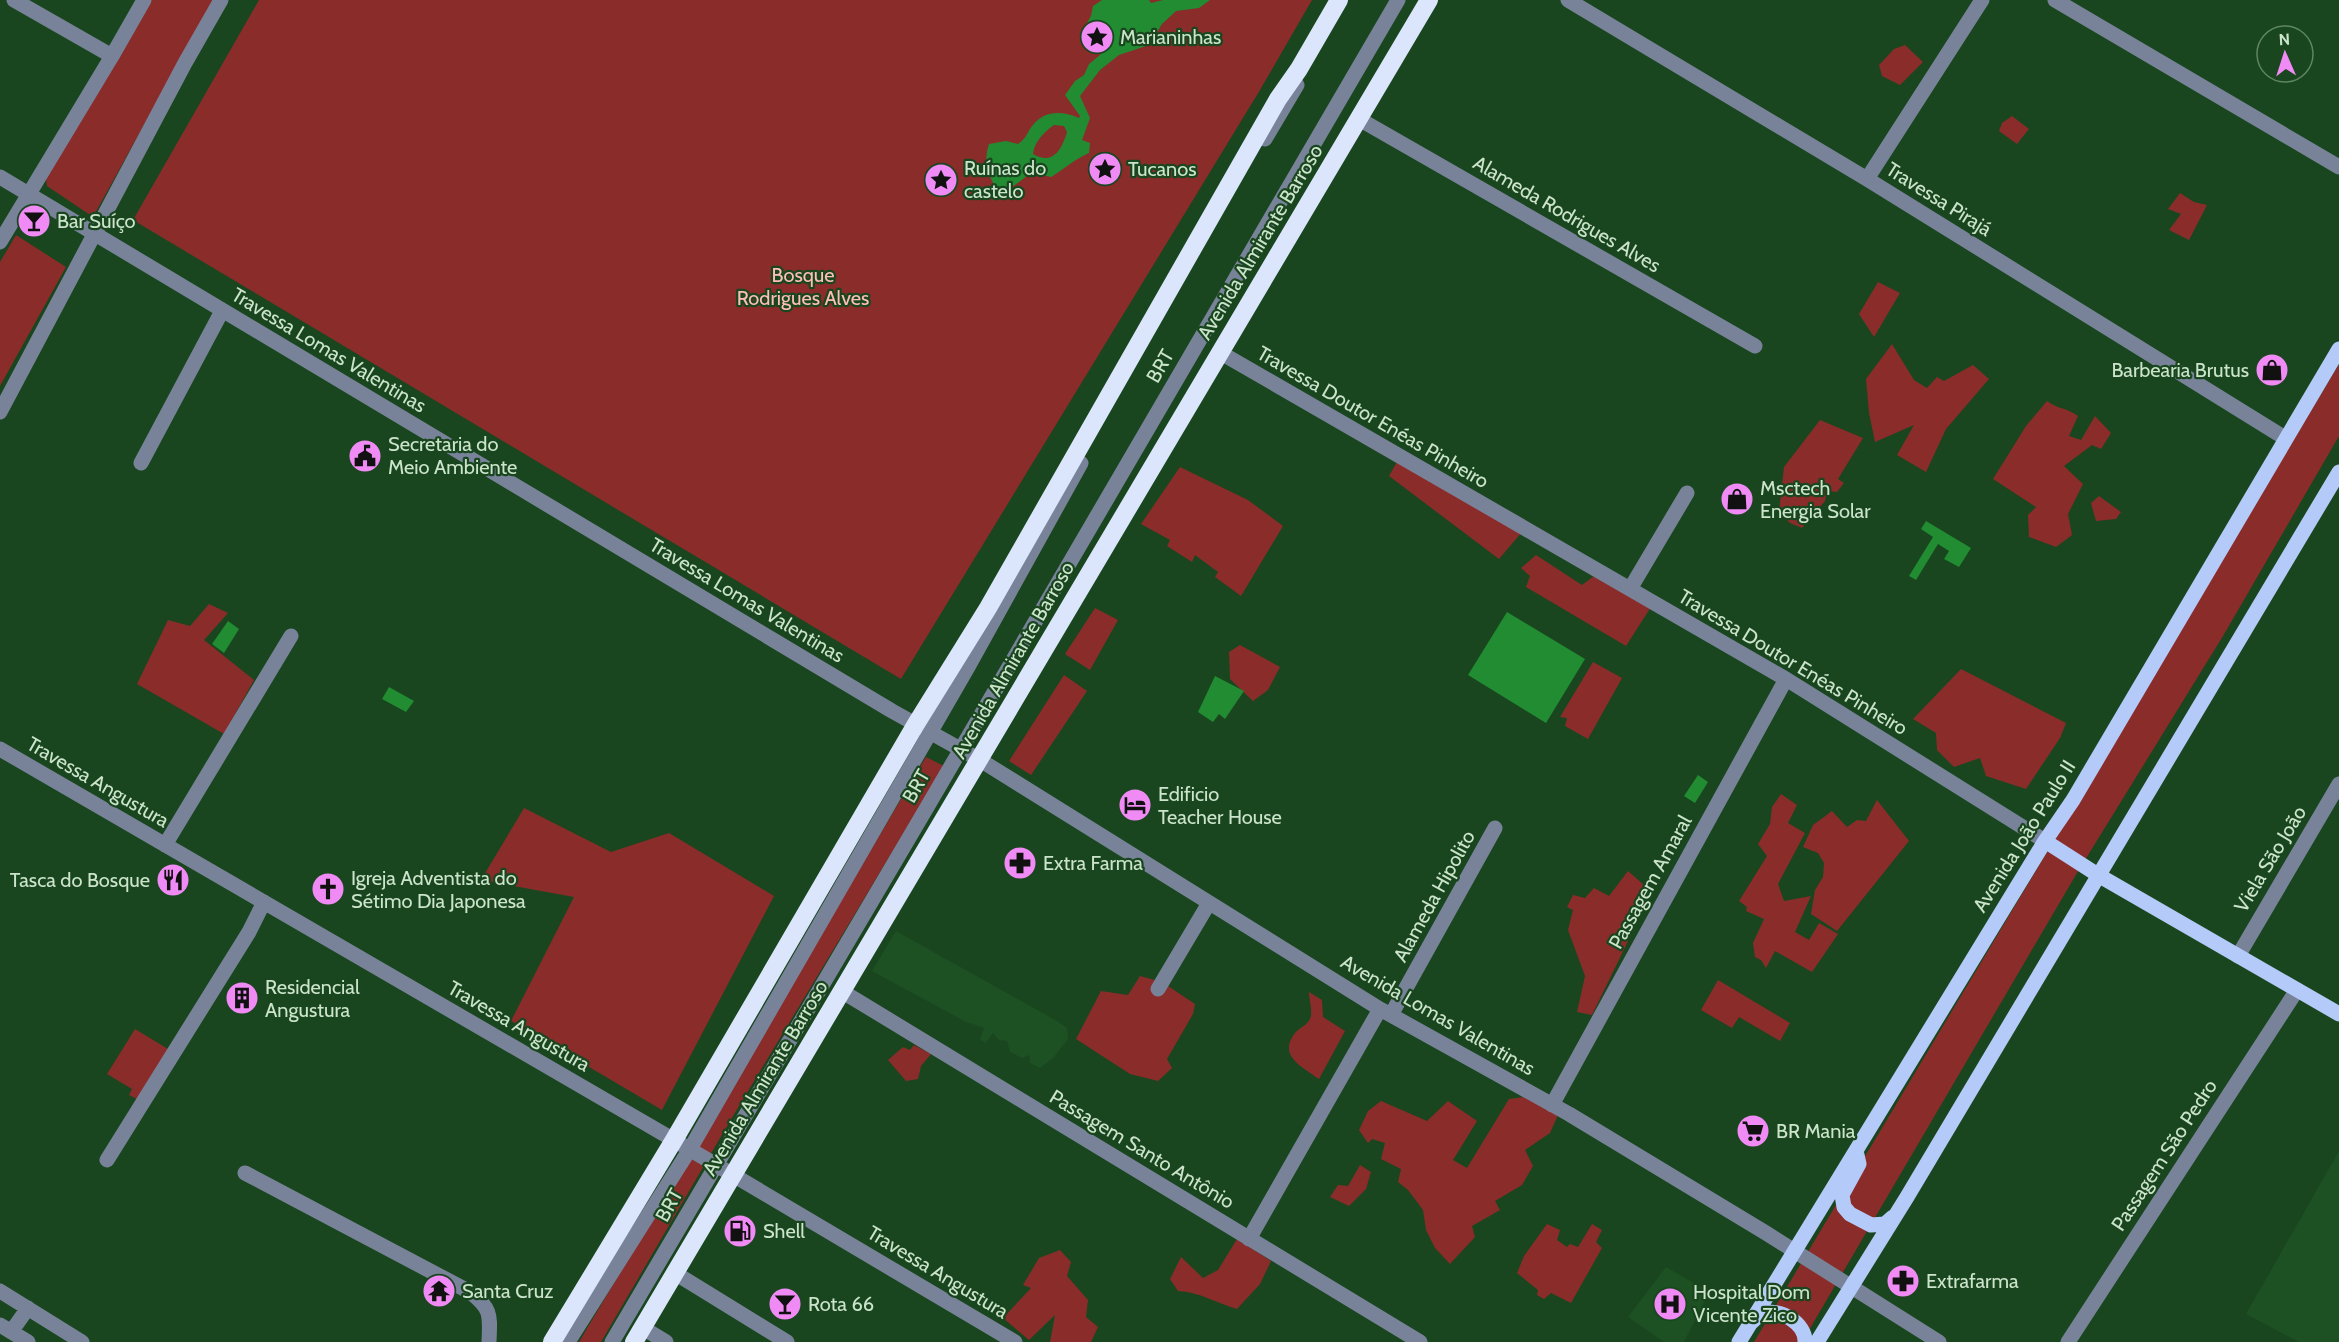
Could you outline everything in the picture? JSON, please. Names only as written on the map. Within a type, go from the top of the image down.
[{"type":"highway","points":[[552,1342],[682,1145],[924,728],[994,598],[1278,99],[1299,69],[1339,0]]},
{"type":"highway","name":"Avenida Almirante Barroso","points":[[639,1335],[1429,0]]},
{"type":"main road","name":"Avenida João Paulo II","points":[[1739,1342],[2045,841],[2073,800],[2339,349]]},
{"type":"main road","points":[[1817,1342],[1898,1211],[2339,472]]},
{"type":"main road","name":"Travessa Doutor Enéas Pinheiro","points":[[2045,841],[2098,875],[2339,1014]]},
{"type":"main road","points":[[1856,1149],[1859,1164],[1842,1195],[1847,1212],[1863,1222],[1877,1226],[1889,1220],[1898,1211]]},
{"type":"main road","points":[[1749,1325],[1762,1314],[1776,1312],[1800,1326],[1805,1336],[1804,1342]]},
{"type":"street","points":[[14,0],[112,56]]},
{"type":"street","points":[[0,242],[144,0]]},
{"type":"street","points":[[0,412],[220,0]]},
{"type":"street","name":"BRT","points":[[924,728],[1347,0]]},
{"type":"street","name":"BRT","points":[[612,1342],[1398,0]]},
{"type":"street","name":"Travessa Pirajá","points":[[1568,0],[1867,178],[2285,438]]},
{"type":"street","points":[[1867,178],[1982,0]]},
{"type":"street","points":[[2055,0],[2339,167]]},
{"type":"street","name":"Alameda Rodrigues Alves","points":[[1359,119],[1755,346]]},
{"type":"street","name":"Travessa Lomas Valentinas","points":[[0,177],[924,728]]},
{"type":"street","points":[[141,464],[222,311]]},
{"type":"street","name":"Travessa Doutor Enéas Pinheiro","points":[[1221,353],[1786,680],[2045,841]]},
{"type":"street","points":[[1630,589],[1687,493]]},
{"type":"street","points":[[165,845],[291,636]]},
{"type":"street","name":"Passagem Amaral","points":[[1551,1105],[1786,680]]},
{"type":"street","name":"Avenida Lomas Valentinas","points":[[924,728],[980,760],[1386,1012],[1551,1105],[1795,1251],[1939,1342]]},
{"type":"street","name":"Travessa Angustura","points":[[0,749],[716,1164],[1015,1342]]},
{"type":"street","name":"Viela São João","points":[[2238,956],[2339,784]]},
{"type":"street","name":"Alameda Hipolito","points":[[1249,1239],[1495,828]]},
{"type":"street","points":[[107,1160],[249,932],[264,902]]},
{"type":"street","points":[[1158,989],[1209,903]]},
{"type":"street","name":"Passagem São Pedro","points":[[2068,1342],[2297,990]]},
{"type":"street","name":"Passagem Santo Antônio","points":[[843,992],[1420,1342]]},
{"type":"street","name":"BRT","points":[[568,1342],[682,1145]]},
{"type":"street","points":[[245,1173],[470,1292],[483,1302],[490,1313],[489,1342]]},
{"type":"street","points":[[675,1273],[787,1342]]},
{"type":"street","points":[[0,1291],[82,1342]]},
{"type":"street","points":[[28,1308],[6,1328],[28,1342]]},
{"type":"street","points":[[639,1335],[666,1342]]},
{"type":"shaded area","points":[[1102,0],[1149,0],[1151,3],[1163,0],[1210,0],[1199,8],[1176,11],[1162,24],[1149,45],[1119,55],[1100,70],[1080,96],[1090,118],[1082,140],[1090,143],[1089,153],[1051,177],[1031,172],[1011,187],[997,190],[987,168],[986,157],[989,144],[1006,141],[1018,144],[1038,120],[1048,114],[1060,113],[1079,118],[1080,116],[1065,95],[1075,81],[1084,75],[1089,64],[1100,55],[1110,34],[1107,24],[1102,22],[1088,27],[1087,23],[1093,6]],"holes":[[[1054,125],[1064,126],[1067,132],[1056,154],[1046,158],[1033,154],[1038,141],[1047,130]]]},
{"type":"shaded area","points":[[1926,521],[1971,548],[1959,567],[1944,559],[1949,551],[1938,544],[1916,580],[1909,576],[1933,537],[1921,529]]},
{"type":"shaded area","points":[[1507,612],[1585,659],[1546,723],[1468,675]]},
{"type":"shaded area","points":[[228,621],[239,629],[224,653],[212,644]]},
{"type":"shaded area","points":[[1215,676],[1244,691],[1225,719],[1219,714],[1213,722],[1198,712]]},
{"type":"shaded area","points":[[389,687],[414,701],[406,712],[382,699]]},
{"type":"shaded area","points":[[1698,775],[1708,782],[1695,803],[1684,796]]},
{"type":"shaded area","points":[[896,931],[1057,1021],[1067,1028],[1068,1039],[1053,1058],[1040,1068],[1030,1063],[1030,1055],[1022,1058],[1010,1052],[1007,1041],[999,1040],[993,1033],[986,1043],[980,1040],[984,1028],[964,1021],[872,971]]},
{"type":"shaded area","points":[[2339,1151],[2339,1342],[2299,1342],[2246,1314]]},
{"type":"shaded area","name":"Hospital Dom Vicente Zico","points":[[1666,1267],[1709,1292],[1684,1342],[1664,1342],[1628,1317]]},
{"type":"green space","points":[[150,0],[213,0],[93,217],[47,186],[46,179]]},
{"type":"green space","name":"Bosque Rodrigues Alves","points":[[259,0],[1312,0],[1260,90],[901,679],[133,220]]},
{"type":"green space","points":[[1905,45],[1923,62],[1900,85],[1882,76],[1879,65],[1894,49]]},
{"type":"green space","points":[[2012,116],[2029,129],[2017,144],[1999,131],[2002,123]]},
{"type":"green space","points":[[2180,193],[2194,202],[2207,205],[2189,240],[2169,230],[2181,214],[2168,209]]},
{"type":"green space","points":[[16,235],[66,267],[0,386],[0,262]]},
{"type":"green space","points":[[1878,282],[1900,293],[1874,337],[1859,314]]},
{"type":"green space","points":[[1892,344],[1914,380],[1927,388],[1937,377],[1944,381],[1973,365],[1989,379],[1946,429],[1926,472],[1897,455],[1914,425],[1875,442],[1869,413],[1866,379]]},
{"type":"green space","points":[[2339,364],[2339,436],[2223,636],[2077,873],[1802,1342],[1754,1342]]},
{"type":"green space","points":[[2047,401],[2078,416],[2069,436],[2081,440],[2095,416],[2111,433],[2101,449],[2092,445],[2064,466],[2083,484],[2068,514],[2072,535],[2056,547],[2029,537],[2028,515],[2036,507],[1993,479],[2026,426]]},
{"type":"green space","points":[[1820,420],[1863,438],[1838,479],[1844,483],[1837,492],[1827,491],[1825,501],[1802,528],[1790,523],[1779,512],[1784,467]]},
{"type":"green space","points":[[1398,460],[1522,532],[1499,559],[1389,476]]},
{"type":"green space","points":[[1180,467],[1248,500],[1283,526],[1241,596],[1215,577],[1218,572],[1195,555],[1192,562],[1167,546],[1170,540],[1141,524]]},
{"type":"green space","points":[[2099,496],[2121,512],[2116,519],[2096,521],[2091,503]]},
{"type":"green space","points":[[1536,555],[1582,585],[1594,576],[1651,607],[1626,646],[1526,587],[1530,576],[1521,568]]},
{"type":"green space","points":[[209,604],[228,613],[204,640],[254,680],[224,734],[137,684],[168,620],[190,626]]},
{"type":"green space","points":[[1095,608],[1118,620],[1090,670],[1065,654]]},
{"type":"green space","points":[[1240,645],[1280,667],[1268,690],[1253,701],[1230,679],[1229,652]]},
{"type":"green space","points":[[1593,662],[1622,678],[1588,739],[1565,726],[1567,718],[1560,717]]},
{"type":"green space","points":[[1961,669],[2066,723],[2060,738],[2026,789],[1986,776],[1980,758],[1954,767],[1937,750],[1936,733],[1913,719]]},
{"type":"green space","points":[[1064,675],[1087,691],[1031,775],[1009,761]]},
{"type":"green space","points":[[926,757],[944,766],[730,1121],[601,1342],[579,1342]]},
{"type":"green space","points":[[1781,794],[1797,805],[1788,823],[1805,833],[1778,884],[1784,901],[1811,896],[1795,932],[1809,940],[1819,923],[1838,934],[1812,972],[1775,951],[1766,968],[1761,960],[1755,957],[1753,943],[1764,919],[1746,911],[1747,907],[1739,901],[1767,856],[1758,844],[1770,824],[1772,807]]},
{"type":"green space","points":[[1877,800],[1909,841],[1837,931],[1811,914],[1815,890],[1823,877],[1824,863],[1818,853],[1803,847],[1813,825],[1832,811],[1847,827],[1857,820],[1866,821]]},
{"type":"green space","points":[[524,808],[611,852],[669,833],[774,896],[662,1110],[511,1021],[574,897],[481,880]]},
{"type":"green space","points":[[1628,871],[1652,892],[1592,1015],[1577,1012],[1585,976],[1568,930],[1573,910],[1567,907],[1573,895],[1585,898],[1594,888],[1609,896]]},
{"type":"green space","points":[[1140,976],[1162,982],[1195,1004],[1193,1014],[1167,1059],[1172,1068],[1158,1081],[1130,1074],[1076,1039],[1101,991],[1128,995]]},
{"type":"green space","points":[[1718,980],[1790,1023],[1780,1041],[1739,1017],[1732,1028],[1701,1010]]},
{"type":"green space","points":[[1309,992],[1322,1000],[1323,1017],[1345,1031],[1319,1079],[1294,1060],[1289,1048],[1295,1033],[1310,1019]]},
{"type":"green space","points":[[135,1029],[168,1049],[139,1100],[129,1095],[132,1089],[107,1074]]},
{"type":"green space","points":[[914,1045],[931,1054],[921,1066],[918,1079],[906,1081],[888,1060],[903,1047],[910,1050]]},
{"type":"green space","points":[[1524,1097],[1558,1115],[1550,1133],[1525,1150],[1533,1166],[1522,1185],[1495,1201],[1500,1210],[1472,1226],[1475,1237],[1450,1264],[1435,1248],[1426,1230],[1423,1210],[1408,1190],[1398,1182],[1401,1169],[1381,1159],[1385,1143],[1372,1139],[1368,1143],[1359,1130],[1368,1111],[1381,1101],[1427,1121],[1448,1101],[1477,1121],[1453,1160],[1467,1168],[1509,1099]]},
{"type":"green space","points":[[1360,1165],[1371,1172],[1366,1189],[1349,1206],[1330,1197],[1338,1185],[1348,1186]]},
{"type":"green space","points":[[1547,1224],[1560,1230],[1557,1240],[1567,1247],[1570,1244],[1578,1247],[1592,1224],[1602,1230],[1596,1242],[1602,1248],[1571,1303],[1551,1293],[1544,1299],[1537,1295],[1538,1290],[1517,1273],[1524,1256]]},
{"type":"green space","points":[[1237,1239],[1271,1261],[1260,1284],[1237,1309],[1201,1296],[1178,1291],[1170,1279],[1181,1257],[1203,1278],[1218,1270]]},
{"type":"green space","points":[[1060,1250],[1071,1262],[1067,1276],[1088,1300],[1086,1317],[1098,1327],[1091,1342],[1050,1342],[1055,1315],[1029,1340],[1003,1318],[1031,1288],[1023,1285],[1039,1258]]},
{"type":"place","name":"Marianinhas","points":[[1097,37]]},
{"type":"place","name":"Tucanos","points":[[1105,169]]},
{"type":"place","name":"Ruínas do castelo","points":[[941,180]]},
{"type":"place","name":"Bar Suíço","points":[[34,221]]},
{"type":"place","name":"Barbearia Brutus","points":[[2272,370]]},
{"type":"place","name":"Secretaria do Meio Ambiente","points":[[365,456]]},
{"type":"place","name":"Msctech Energia Solar","points":[[1737,499]]},
{"type":"place","name":"Edificio Teacher House","points":[[1135,805]]},
{"type":"place","name":"Extra Farma","points":[[1020,863]]},
{"type":"place","name":"Tasca do Bosque","points":[[173,880]]},
{"type":"place","name":"Igreja Adventista do Sétimo Dia Japonesa","points":[[328,889]]},
{"type":"place","name":"Residencial Angustura","points":[[242,998]]},
{"type":"place","name":"BR Mania","points":[[1753,1131]]},
{"type":"place","name":"Shell","points":[[740,1231]]},
{"type":"place","name":"Extrafarma","points":[[1903,1281]]},
{"type":"place","name":"Santa Cruz","points":[[439,1291]]},
{"type":"place","name":"Rota 66","points":[[785,1304]]},
{"type":"place","name":"Hospital Dom Vicente Zico","points":[[1670,1304]]}]
